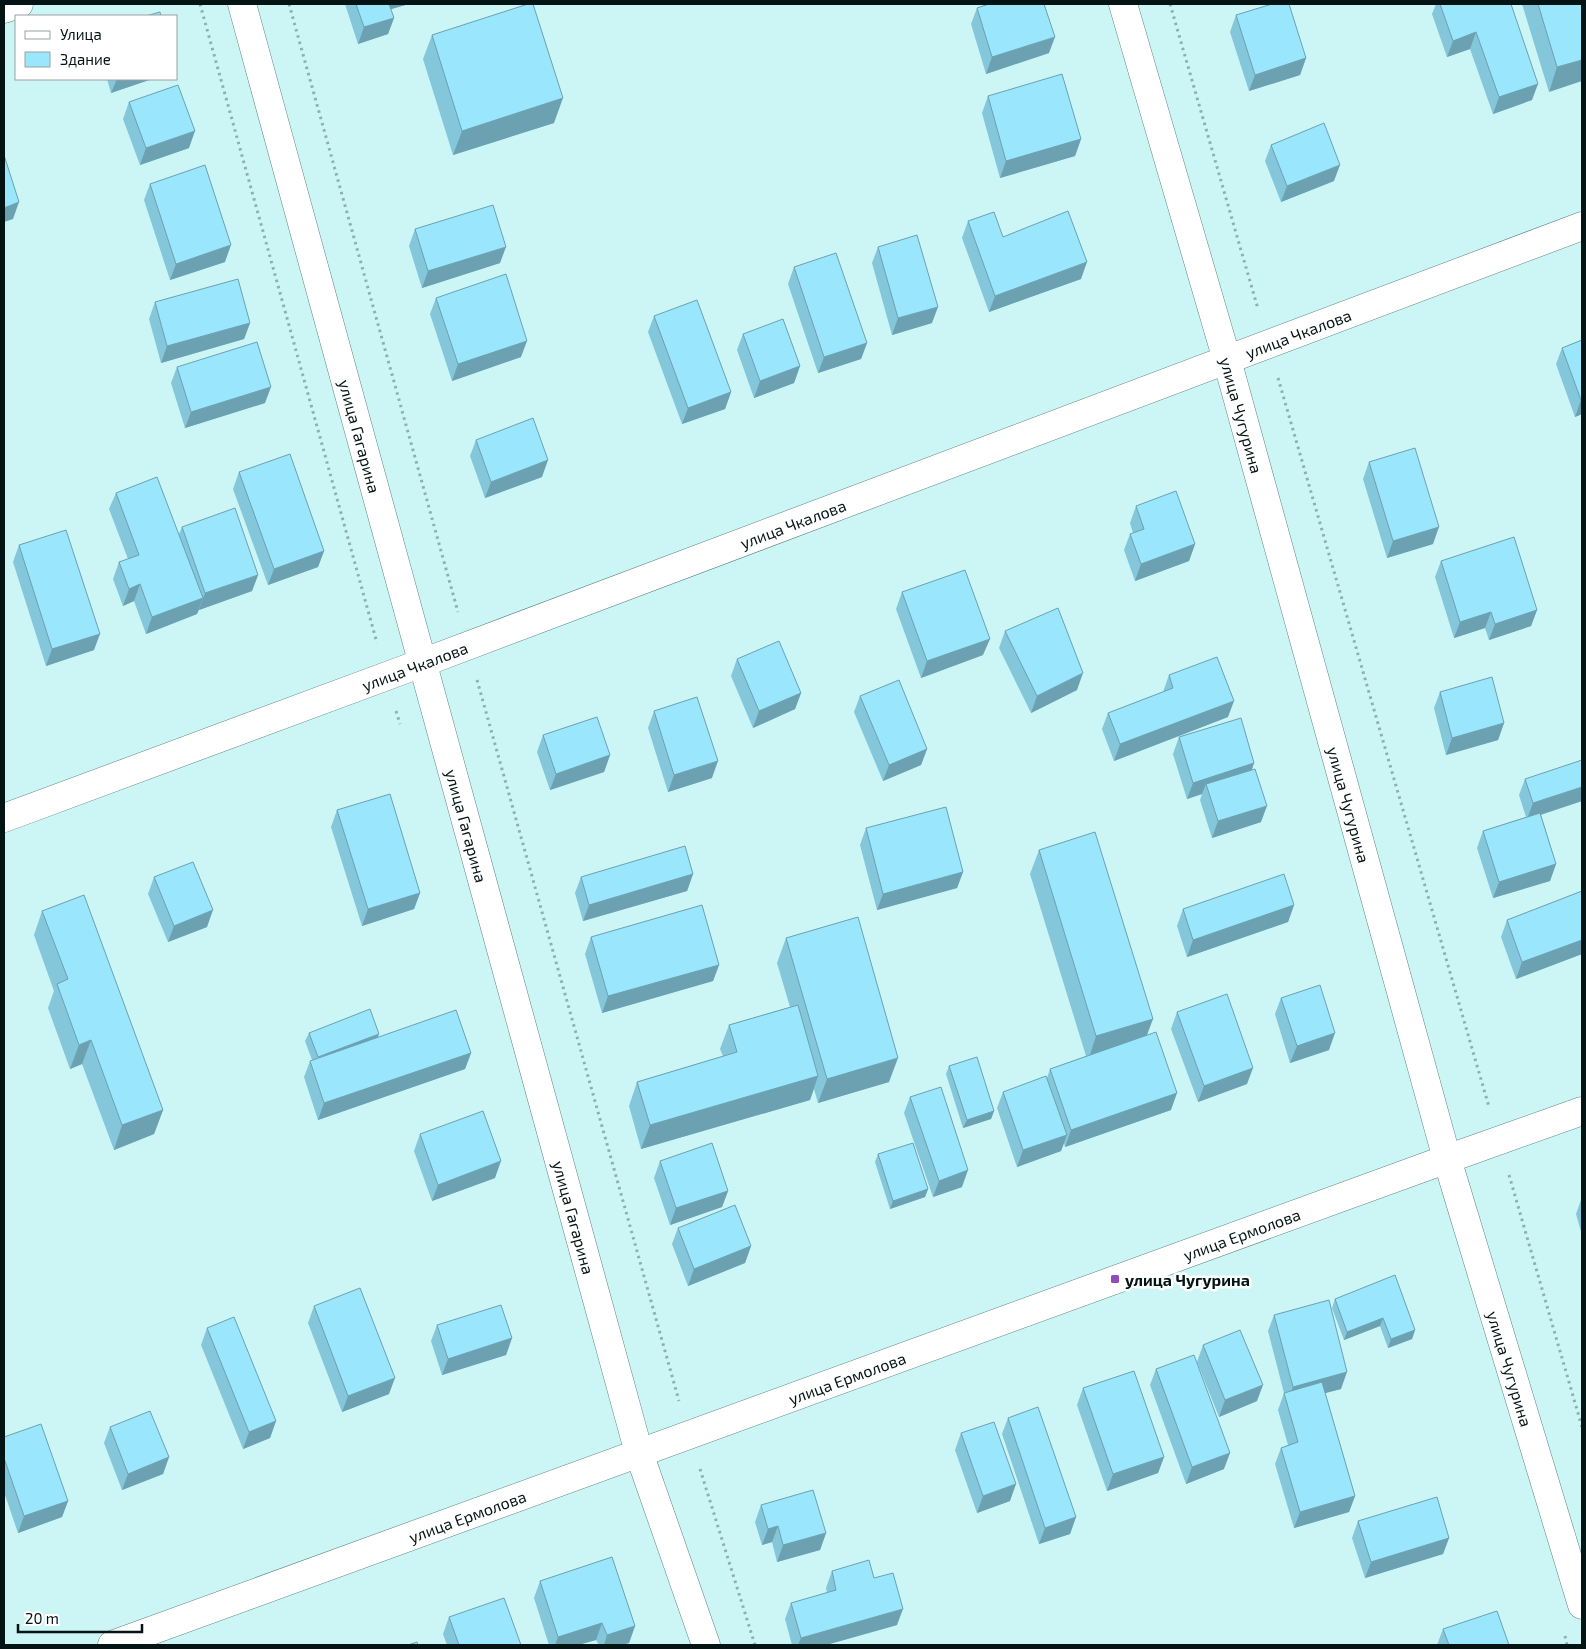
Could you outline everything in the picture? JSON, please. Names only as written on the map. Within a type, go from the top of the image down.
[{"type":"street","points":[[4,9],[18,4]]},
{"type":"street","name":"улица Гагарина","points":[[242,4],[639,1453],[706,1645]]},
{"type":"street","name":"улица Чугурина","points":[[1123,4],[1227,360],[1447,1159],[1582,1605]]},
{"type":"street","name":"улица Чкалова","points":[[4,818],[468,646],[1582,226]]},
{"type":"street","name":"улица Ермолова","points":[[112,1645],[1582,1111]]},
{"type":"path","points":[[289,4],[660,1338],[755,1645]]},
{"type":"path","points":[[1170,4],[1582,1426]]},
{"type":"building","points":[[356,4],[389,4],[394,18],[364,27]]},
{"type":"building","points":[[533,4],[563,98],[462,131],[432,35]]},
{"type":"building","points":[[989,4],[1044,4],[1055,37],[992,57],[977,8]]},
{"type":"building","points":[[1272,4],[1289,4],[1306,58],[1255,75],[1236,15]]},
{"type":"building","points":[[1440,4],[1511,4],[1538,84],[1499,97],[1476,32],[1453,41]]},
{"type":"building","points":[[1538,4],[1582,4],[1582,60],[1557,67]]},
{"type":"building","points":[[160,12],[161,15],[150,15]]},
{"type":"building","points":[[1062,74],[1081,139],[1006,161],[988,96]]},
{"type":"building","points":[[178,85],[195,131],[146,148],[129,102]]},
{"type":"building","points":[[1324,123],[1340,165],[1287,186],[1271,145]]},
{"type":"building","points":[[4,155],[19,202],[4,208]]},
{"type":"building","points":[[205,165],[231,245],[176,264],[150,184]]},
{"type":"building","points":[[493,205],[506,247],[428,271],[415,229]]},
{"type":"building","points":[[1068,211],[1087,262],[995,296],[968,221],[994,212],[1003,237]]},
{"type":"building","points":[[917,235],[938,307],[898,318],[878,247]]},
{"type":"building","points":[[836,253],[867,343],[824,357],[794,267]]},
{"type":"building","points":[[506,274],[527,341],[458,364],[436,298]]},
{"type":"building","points":[[238,279],[250,323],[167,346],[155,302]]},
{"type":"building","points":[[697,300],[731,392],[688,408],[654,316]]},
{"type":"building","points":[[783,319],[800,366],[760,381],[743,334]]},
{"type":"building","points":[[1582,340],[1582,400],[1581,400],[1562,348]]},
{"type":"building","points":[[257,342],[271,387],[191,412],[177,367]]},
{"type":"building","points":[[533,418],[548,460],[491,482],[476,440]]},
{"type":"building","points":[[1415,448],[1439,527],[1393,541],[1369,462]]},
{"type":"building","points":[[290,454],[324,551],[274,569],[239,472]]},
{"type":"building","points":[[157,477],[203,598],[152,617],[140,584],[129,589],[119,562],[139,555],[116,493]]},
{"type":"building","points":[[1176,491],[1195,544],[1141,564],[1130,534],[1144,529],[1136,506]]},
{"type":"building","points":[[235,508],[258,575],[205,593],[182,527]]},
{"type":"building","points":[[66,530],[100,634],[52,649],[19,545]]},
{"type":"building","points":[[1514,537],[1537,610],[1495,624],[1491,612],[1460,622],[1441,561]]},
{"type":"building","points":[[965,570],[990,639],[927,661],[902,592]]},
{"type":"building","points":[[1058,608],[1083,673],[1037,696],[1005,631]]},
{"type":"building","points":[[779,641],[801,693],[759,711],[737,659]]},
{"type":"building","points":[[1217,657],[1234,701],[1120,744],[1108,713],[1173,688],[1169,675]]},
{"type":"building","points":[[1492,677],[1504,723],[1452,738],[1440,692]]},
{"type":"building","points":[[899,680],[927,749],[889,765],[860,696]]},
{"type":"building","points":[[697,697],[718,761],[674,775],[654,711]]},
{"type":"building","points":[[597,717],[610,755],[556,774],[543,735]]},
{"type":"building","points":[[1241,718],[1254,763],[1193,783],[1179,737]]},
{"type":"building","points":[[1582,760],[1582,787],[1533,803],[1525,779]]},
{"type":"building","points":[[1255,769],[1267,806],[1218,821],[1206,784]]},
{"type":"building","points":[[390,794],[420,893],[368,909],[337,810]]},
{"type":"building","points":[[946,807],[963,872],[883,894],[866,828]]},
{"type":"building","points":[[1540,813],[1556,864],[1499,882],[1483,831]]},
{"type":"building","points":[[1095,832],[1153,1019],[1096,1036],[1039,850]]},
{"type":"building","points":[[685,846],[693,874],[589,905],[581,877]]},
{"type":"building","points":[[193,862],[213,910],[174,926],[154,877]]},
{"type":"building","points":[[1284,874],[1294,905],[1193,940],[1183,909]]},
{"type":"building","points":[[1582,891],[1582,940],[1522,962],[1507,920]]},
{"type":"building","points":[[84,895],[163,1110],[122,1125],[91,1040],[79,1045],[57,984],[68,979],[42,911]]},
{"type":"building","points":[[702,905],[719,965],[608,996],[591,937]]},
{"type":"building","points":[[858,917],[898,1058],[827,1079],[786,938]]},
{"type":"building","points":[[1320,985],[1335,1033],[1297,1046],[1281,998]]},
{"type":"building","points":[[1227,994],[1253,1068],[1204,1086],[1177,1012]]},
{"type":"building","points":[[798,1005],[818,1076],[650,1125],[637,1082],[737,1052],[729,1025]]},
{"type":"building","points":[[370,1009],[379,1034],[318,1057],[309,1033]]},
{"type":"building","points":[[456,1010],[471,1053],[324,1103],[310,1061]]},
{"type":"building","points":[[1156,1032],[1177,1093],[1071,1130],[1050,1069]]},
{"type":"building","points":[[977,1057],[994,1111],[967,1120],[949,1066]]},
{"type":"building","points":[[1046,1076],[1067,1135],[1023,1150],[1003,1092]]},
{"type":"building","points":[[941,1087],[968,1170],[939,1181],[910,1097]]},
{"type":"building","points":[[483,1111],[501,1161],[438,1185],[420,1134]]},
{"type":"building","points":[[712,1143],[728,1191],[676,1208],[660,1161]]},
{"type":"building","points":[[913,1143],[928,1189],[893,1201],[878,1154]]},
{"type":"building","points":[[735,1205],[751,1246],[694,1269],[678,1228]]},
{"type":"building","points":[[1395,1275],[1415,1330],[1391,1339],[1383,1318],[1347,1332],[1335,1299]]},
{"type":"building","points":[[360,1288],[395,1378],[348,1396],[314,1306]]},
{"type":"building","points":[[1329,1300],[1347,1372],[1293,1387],[1274,1315]]},
{"type":"building","points":[[501,1305],[512,1338],[448,1359],[437,1325]]},
{"type":"building","points":[[234,1317],[276,1421],[249,1432],[207,1328]]},
{"type":"building","points":[[1240,1330],[1263,1385],[1225,1400],[1203,1345]]},
{"type":"building","points":[[1194,1355],[1230,1453],[1192,1467],[1156,1369]]},
{"type":"building","points":[[1134,1371],[1164,1457],[1113,1474],[1083,1388]]},
{"type":"building","points":[[1322,1382],[1355,1496],[1300,1512],[1281,1448],[1298,1442],[1284,1393]]},
{"type":"building","points":[[1038,1407],[1076,1517],[1045,1528],[1008,1418]]},
{"type":"building","points":[[150,1411],[169,1457],[128,1474],[110,1427]]},
{"type":"building","points":[[994,1422],[1016,1484],[983,1496],[961,1433]]},
{"type":"building","points":[[41,1424],[68,1501],[24,1516],[4,1458],[4,1437]]},
{"type":"building","points":[[813,1490],[826,1533],[783,1545],[778,1526],[768,1529],[761,1505]]},
{"type":"building","points":[[1437,1497],[1449,1538],[1371,1562],[1358,1521]]},
{"type":"building","points":[[612,1557],[635,1626],[607,1635],[602,1623],[558,1637],[540,1581]]},
{"type":"building","points":[[869,1560],[874,1578],[893,1573],[903,1609],[801,1638],[791,1603],[836,1590],[832,1571]]},
{"type":"building","points":[[504,1598],[521,1645],[459,1645],[449,1617]]},
{"type":"building","points":[[1497,1611],[1509,1645],[1449,1645],[1443,1629]]},
{"type":"place","name":"улица Чугурина","points":[[1115,1279]]}]
